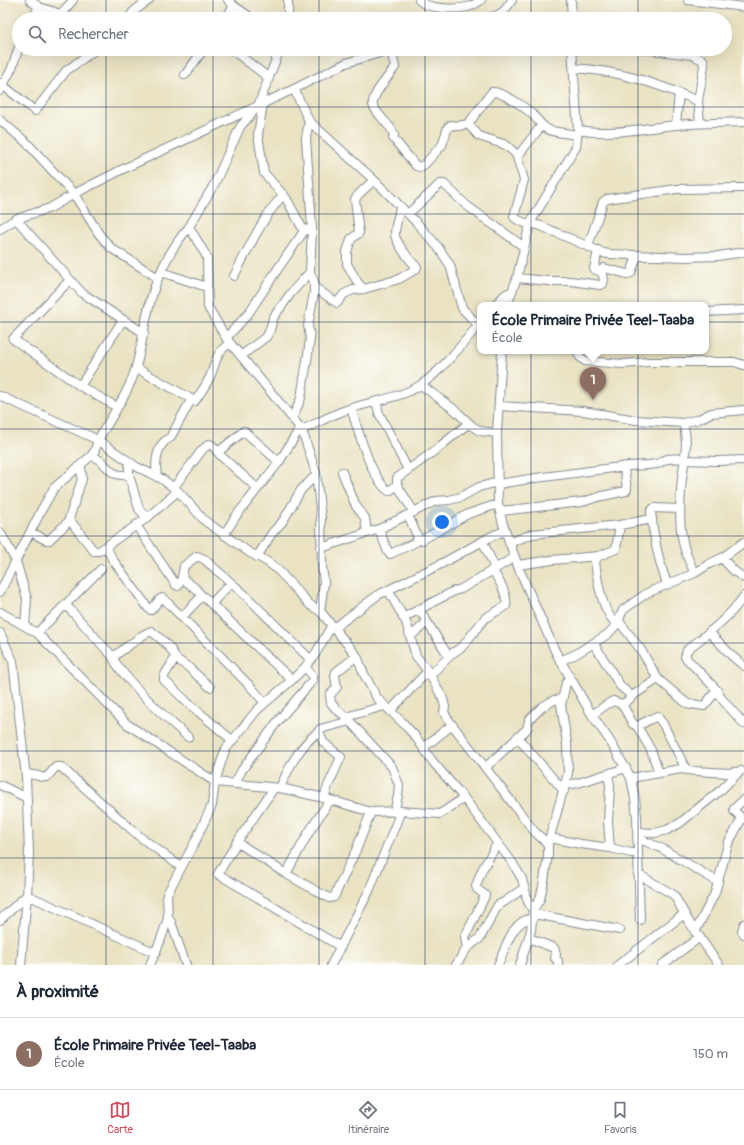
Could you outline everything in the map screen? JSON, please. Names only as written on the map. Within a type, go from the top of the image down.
[{"type":"street","points":[[30,0],[39,7],[55,12]]},
{"type":"street","points":[[63,12],[73,0]]},
{"type":"street","points":[[133,12],[149,0]]},
{"type":"street","points":[[288,0],[288,12]]},
{"type":"street","points":[[418,0],[426,6],[462,8],[469,7],[481,0]]},
{"type":"street","points":[[504,12],[512,0]]},
{"type":"street","points":[[571,0],[572,12]]},
{"type":"street","points":[[688,0],[744,7]]},
{"type":"street","points":[[231,3],[243,12]]},
{"type":"street","points":[[36,12],[39,7]]},
{"type":"street","points":[[16,56],[1,87],[35,111],[66,71],[86,56]]},
{"type":"street","points":[[185,75],[199,56]]},
{"type":"street","points":[[240,56],[269,78]]},
{"type":"street","points":[[277,56],[260,104],[258,135],[264,173],[284,195],[304,231]]},
{"type":"street","points":[[0,229],[16,219],[50,208],[125,168],[346,63],[369,56]]},
{"type":"street","points":[[393,56],[395,67],[377,93],[373,105],[392,130],[394,135],[393,138],[416,166],[420,167],[425,164],[442,145],[448,127],[451,125],[458,126],[468,124],[492,92],[497,91],[532,114],[548,130],[577,132],[627,131],[700,123],[744,122]]},
{"type":"street","points":[[508,302],[516,278],[530,224],[576,147],[577,132],[573,56]]},
{"type":"street","points":[[694,56],[703,60],[704,66],[698,101],[700,123]]},
{"type":"street","points":[[574,68],[600,70],[660,85],[698,101]]},
{"type":"street","points":[[294,89],[309,121],[374,180],[438,247],[450,265],[462,308],[477,322]]},
{"type":"street","points":[[676,125],[679,93]]},
{"type":"street","points":[[0,592],[54,488],[81,466],[95,450],[98,440],[117,407],[136,368],[159,275],[173,247],[189,227],[215,183],[240,128],[260,104]]},
{"type":"street","points":[[0,120],[27,143],[74,194],[99,234],[111,248],[159,275],[207,287]]},
{"type":"street","points":[[293,417],[301,398],[310,338],[308,326],[314,287],[314,282],[310,272],[312,228],[306,138],[309,121]]},
{"type":"street","points":[[468,124],[479,136],[506,145],[518,156]]},
{"type":"street","points":[[542,125],[517,159],[524,180],[514,217],[518,220],[541,226],[609,254],[698,257],[744,252]]},
{"type":"street","points":[[364,288],[358,284],[347,264],[347,252],[351,238],[359,233],[355,199],[358,194],[374,180]]},
{"type":"street","points":[[408,214],[440,184],[444,184],[466,205],[524,247]]},
{"type":"street","points":[[588,246],[603,202],[607,199],[677,189],[744,188]]},
{"type":"street","points":[[234,276],[247,249],[269,212],[284,195]]},
{"type":"street","points":[[314,287],[337,303],[348,292],[399,279],[416,269],[417,267],[396,239],[395,233],[400,206]]},
{"type":"street","points":[[16,219],[82,293],[144,333]]},
{"type":"street","points":[[189,227],[207,257],[208,307],[228,340],[278,402],[293,417],[301,429],[316,475],[321,518],[321,548],[324,583],[320,611]]},
{"type":"street","points":[[136,368],[195,401],[210,376],[218,354],[248,314],[304,231],[312,228]]},
{"type":"street","points":[[516,278],[548,281],[571,281],[600,285],[603,284],[604,279],[601,272],[594,269],[598,250]]},
{"type":"street","points":[[601,272],[604,268],[627,274],[632,273],[637,256]]},
{"type":"street","points":[[241,356],[267,336],[273,318],[291,293],[310,272]]},
{"type":"street","points":[[70,280],[12,339],[80,386],[117,407]]},
{"type":"street","points":[[498,302],[506,294],[511,292]]},
{"type":"street","points":[[709,312],[744,310]]},
{"type":"street","points":[[80,386],[123,320]]},
{"type":"street","points":[[224,535],[257,488],[279,462],[301,429],[351,408],[403,393],[420,385],[437,370],[477,326]]},
{"type":"street","points":[[502,354],[497,433],[499,508],[509,543],[542,618],[550,641],[569,678],[610,741],[631,778],[635,799],[640,920]]},
{"type":"street","points":[[579,354],[582,360],[623,364],[648,362],[734,362],[744,364]]},
{"type":"street","points":[[420,385],[455,410],[480,431],[497,433]]},
{"type":"street","points":[[0,396],[98,440],[137,467],[157,476],[176,489],[205,522],[278,570],[310,605],[320,611],[357,656],[374,693],[403,723],[446,779],[464,798],[517,870],[522,879],[533,914]]},
{"type":"street","points":[[157,476],[155,466],[156,458],[166,440],[170,438],[191,400]]},
{"type":"street","points":[[376,402],[379,413],[408,470]]},
{"type":"street","points":[[499,406],[583,411],[636,420],[683,423],[699,419],[711,413],[744,410]]},
{"type":"street","points":[[351,408],[365,450],[382,485],[389,491],[397,485]]},
{"type":"street","points":[[420,540],[411,514],[397,485],[397,478],[454,436],[469,423]]},
{"type":"street","points":[[683,423],[686,437],[685,459],[679,509],[683,544],[688,560],[695,573]]},
{"type":"street","points":[[218,452],[244,431],[279,462]]},
{"type":"street","points":[[68,522],[72,523],[94,551],[99,551],[147,518],[176,489],[203,449],[210,444],[257,488]]},
{"type":"street","points":[[92,455],[102,462],[114,474],[129,476]]},
{"type":"street","points":[[321,548],[367,534],[436,501],[455,498],[479,487],[498,483],[657,464],[667,459],[718,461],[744,460]]},
{"type":"street","points":[[129,462],[129,476],[139,509],[147,518]]},
{"type":"street","points":[[31,532],[46,540],[49,540],[68,522],[82,479],[81,466]]},
{"type":"street","points":[[379,529],[390,554],[420,540],[424,540],[468,514],[499,508],[582,502],[626,491],[624,468]]},
{"type":"street","points":[[342,472],[356,506],[365,518],[367,534]]},
{"type":"street","points":[[257,557],[272,533],[283,521],[301,490],[316,475]]},
{"type":"street","points":[[667,584],[663,574],[651,511],[654,508],[679,509]]},
{"type":"street","points":[[509,543],[532,534],[620,525],[652,520]]},
{"type":"street","points":[[136,525],[176,586],[178,586],[182,578],[184,566],[197,556],[204,558],[311,660]]},
{"type":"street","points":[[518,565],[552,560],[599,556],[616,549],[620,525]]},
{"type":"street","points":[[150,965],[156,953],[168,918],[167,894],[180,867],[195,842],[212,805],[215,782],[225,750],[232,740],[264,703],[305,667],[333,627],[378,595],[439,565],[494,535],[505,531]]},
{"type":"street","points":[[0,532],[16,561],[26,599],[25,626]]},
{"type":"street","points":[[341,947],[218,874],[237,842],[277,788],[294,758],[303,746],[320,729],[387,708],[462,647],[485,618],[506,606],[507,603],[503,589],[483,542]]},
{"type":"street","points":[[560,661],[594,644],[608,634],[618,622],[623,610],[647,593],[695,573],[722,558],[744,542]]},
{"type":"street","points":[[106,547],[113,560],[151,610],[161,598],[182,617],[250,686],[264,703]]},
{"type":"street","points":[[599,556],[595,561],[598,585],[608,614],[618,622],[641,650],[658,678],[680,699],[690,705],[704,706],[718,690]]},
{"type":"street","points":[[403,618],[454,590],[461,589],[494,568],[515,557]]},
{"type":"street","points":[[722,558],[734,571],[744,578]]},
{"type":"street","points":[[37,633],[101,568]]},
{"type":"street","points":[[182,578],[212,603],[292,680]]},
{"type":"street","points":[[212,603],[231,583]]},
{"type":"street","points":[[388,590],[411,636],[416,656],[429,673],[443,699],[445,707],[444,712],[447,718],[535,832],[549,841],[610,848],[637,854]]},
{"type":"street","points":[[182,617],[202,596]]},
{"type":"street","points":[[744,596],[737,605],[709,632],[687,650],[685,657],[718,690],[722,698],[744,724]]},
{"type":"street","points":[[66,605],[113,657],[115,663],[139,691],[169,721],[188,737]]},
{"type":"street","points":[[419,609],[449,658]]},
{"type":"street","points":[[0,612],[37,633],[123,720],[215,782],[277,788],[327,799],[371,812],[398,811],[436,815],[440,814],[464,798]]},
{"type":"street","points":[[411,636],[427,622]]},
{"type":"street","points":[[113,657],[149,631],[153,632],[174,654],[175,658],[188,667],[210,687]]},
{"type":"street","points":[[0,632],[12,661],[26,775],[28,852],[27,895],[21,965]]},
{"type":"street","points":[[709,632],[733,657],[744,666]]},
{"type":"street","points":[[594,644],[621,687],[632,696]]},
{"type":"street","points":[[331,965],[369,891],[398,811],[400,785],[392,767],[348,719],[331,703],[330,695],[337,687],[335,676],[336,672],[357,656]]},
{"type":"street","points":[[175,658],[164,676],[164,680],[188,703],[232,740]]},
{"type":"street","points":[[235,783],[242,770],[277,722],[313,680],[313,676],[305,667]]},
{"type":"street","points":[[520,965],[529,938],[533,914],[540,899],[549,841],[568,773],[567,743],[562,714],[562,699],[566,683],[569,678]]},
{"type":"street","points":[[622,704],[658,678]]},
{"type":"street","points":[[486,767],[527,728],[529,720],[542,707],[554,700],[562,699]]},
{"type":"street","points":[[592,715],[613,702],[622,704],[633,724],[637,726],[651,750],[659,773]]},
{"type":"street","points":[[637,726],[646,723],[650,719],[657,716],[664,724],[686,769]]},
{"type":"street","points":[[423,748],[452,725]]},
{"type":"street","points":[[286,874],[327,799],[328,786],[341,757],[323,742],[319,731]]},
{"type":"street","points":[[517,737],[565,788]]},
{"type":"street","points":[[26,775],[34,774],[46,777],[57,766],[61,767],[139,836],[180,867]]},
{"type":"street","points":[[565,788],[626,768]]},
{"type":"street","points":[[631,778],[681,769],[702,772],[729,773],[742,771]]},
{"type":"street","points":[[637,836],[667,830],[680,823],[742,771]]},
{"type":"street","points":[[608,774],[610,786],[608,822],[610,848]]},
{"type":"street","points":[[0,785],[27,798]]},
{"type":"street","points":[[662,965],[698,934],[715,892],[728,844],[741,820],[734,809],[744,799]]},
{"type":"street","points":[[237,842],[286,874],[329,898],[334,897],[357,848],[371,812]]},
{"type":"street","points":[[637,836],[661,848],[718,882]]},
{"type":"street","points":[[467,948],[465,937],[484,898],[484,895],[477,889],[476,886],[482,870],[497,844]]},
{"type":"street","points":[[638,874],[674,896],[684,914],[717,962],[708,965]]},
{"type":"street","points":[[456,965],[467,948],[480,938],[498,905],[524,888]]},
{"type":"street","points":[[0,920],[27,895]]},
{"type":"street","points":[[27,895],[156,953]]},
{"type":"street","points":[[533,914],[620,930]]},
{"type":"street","points":[[498,965],[517,925],[528,919],[533,914]]},
{"type":"street","points":[[618,965],[684,914]]},
{"type":"street","points":[[168,918],[172,924],[186,965]]},
{"type":"street","points":[[744,924],[742,931],[744,934]]},
{"type":"street","points":[[529,938],[554,948],[556,954],[555,958],[558,960],[558,965]]},
{"type":"place","name":"École Primaire Privée Teel-Taaba","points":[[593,400]]}]
